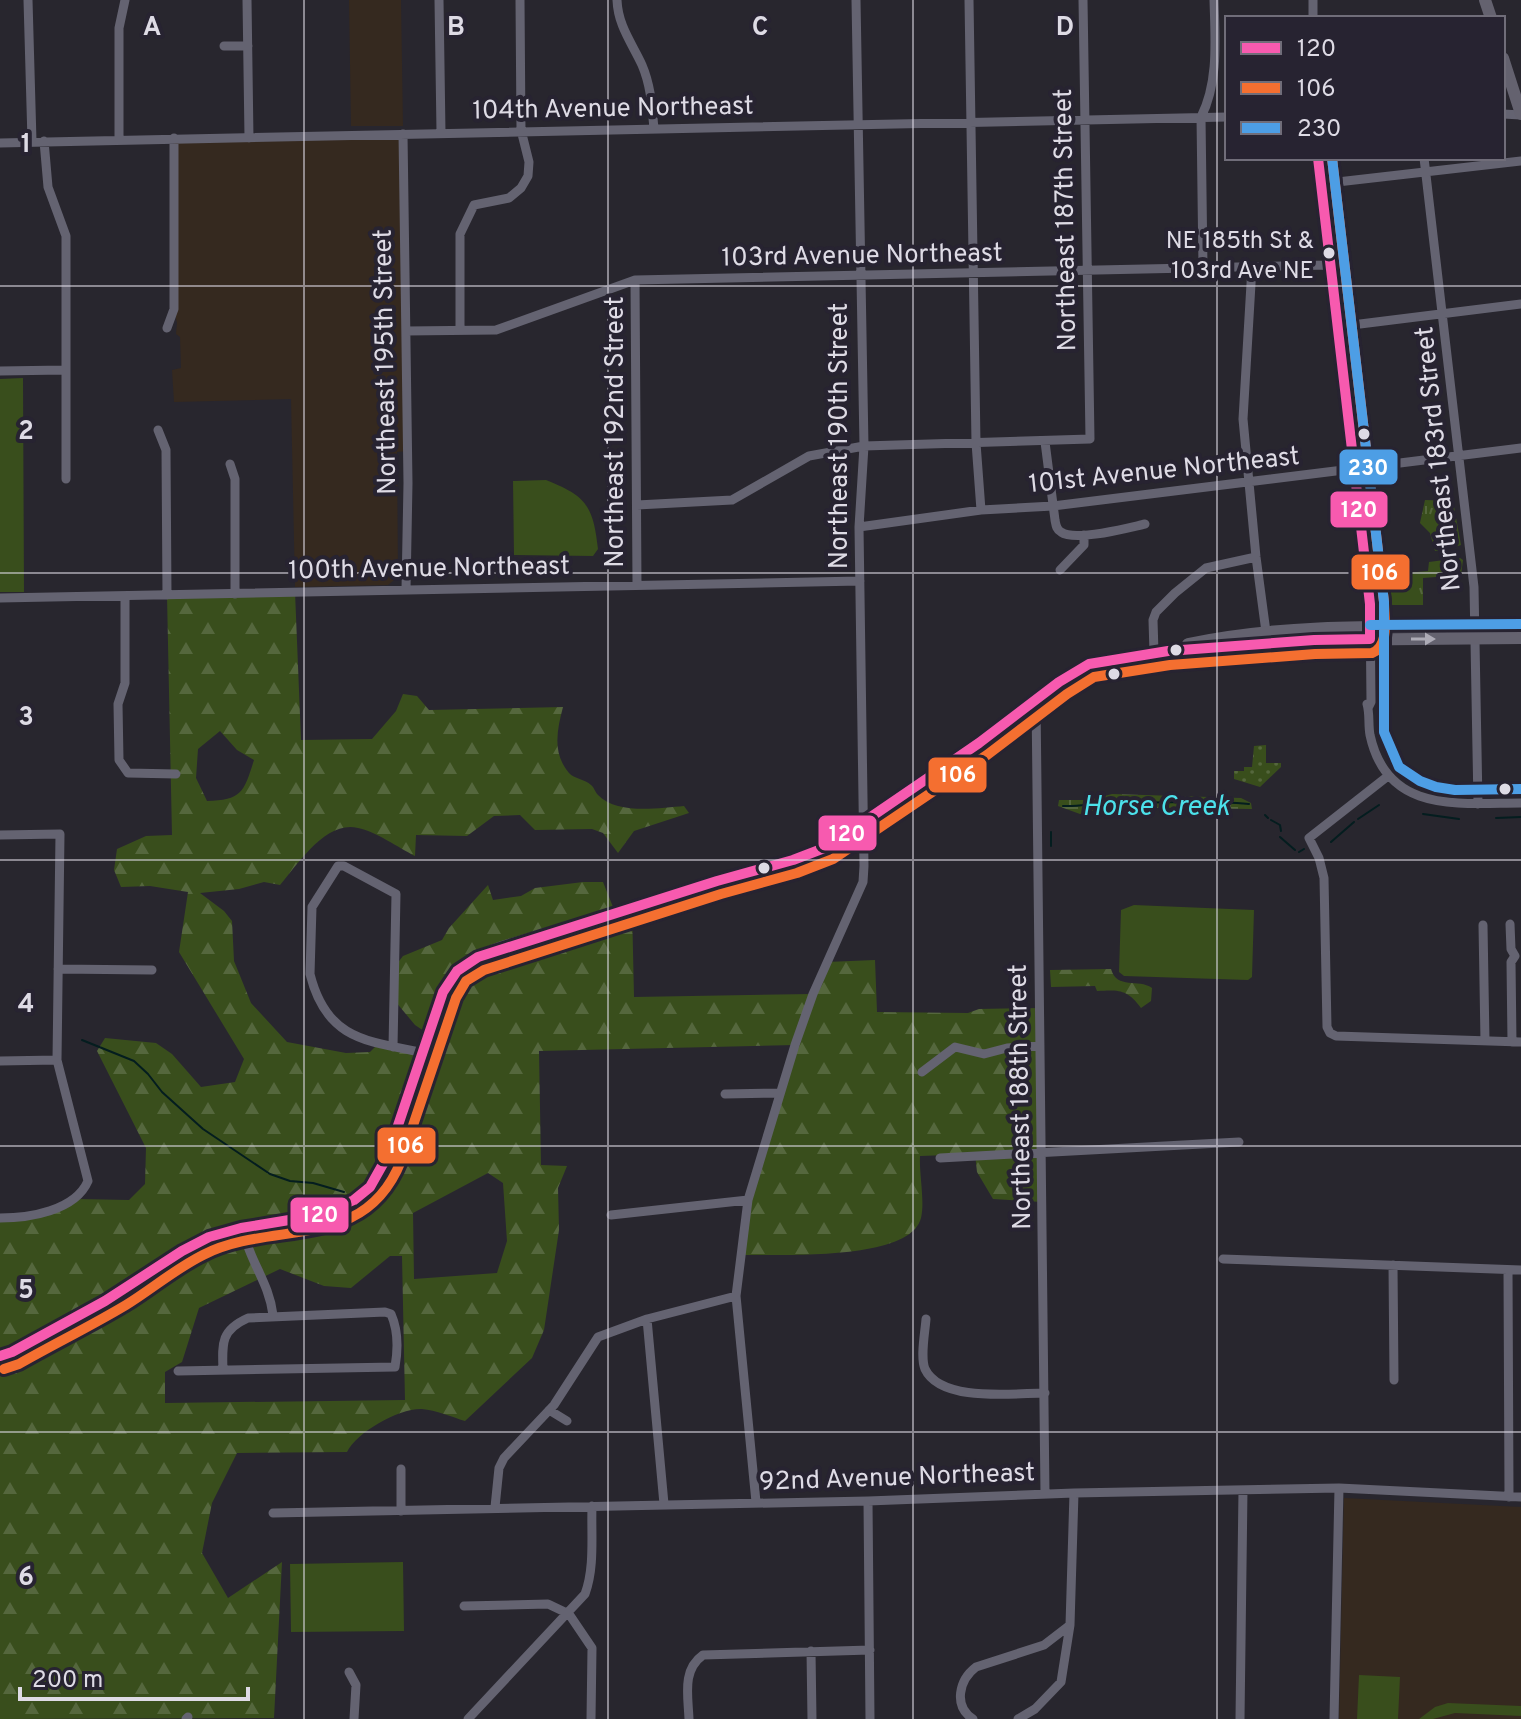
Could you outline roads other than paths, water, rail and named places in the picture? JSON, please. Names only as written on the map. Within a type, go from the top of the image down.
[{"type":"main road","points":[[1505,64],[1521,114]]},
{"type":"main road","points":[[1154,653],[1314,640],[1476,633],[1521,627]]},
{"type":"main road","points":[[0,1356],[115,1294],[201,1241],[243,1227],[325,1214],[341,1208],[371,1185],[384,1166],[400,1124],[420,1052],[452,976],[478,957],[827,847],[1070,674],[1089,664],[1215,638],[1266,632],[1370,638]]},
{"type":"main road","points":[[1476,633],[1521,638]]},
{"type":"street","points":[[28,0],[32,141]]},
{"type":"street","points":[[119,139],[119,28],[125,0]]},
{"type":"street","points":[[247,0],[249,138]]},
{"type":"street","points":[[439,0],[441,132]]},
{"type":"street","points":[[460,330],[460,234],[474,205],[509,198],[521,188],[528,176],[529,162],[521,130],[520,0]]},
{"type":"street","points":[[617,0],[623,30],[642,66],[650,92],[654,129]]},
{"type":"street","name":"Northeast 190th Street","points":[[780,1093],[813,994],[863,882],[859,527],[864,446],[856,0]]},
{"type":"street","points":[[969,0],[976,443],[981,510]]},
{"type":"street","name":"Northeast 187th Street","points":[[1045,442],[1090,439],[1083,0]]},
{"type":"street","points":[[1203,268],[1201,117],[1214,68],[1214,0]]},
{"type":"street","points":[[224,46],[248,46]]},
{"type":"street","name":"104th Avenue Northeast","points":[[0,143],[1225,117]]},
{"type":"street","name":"Northeast 195th Street","points":[[403,134],[408,483],[406,589]]},
{"type":"street","points":[[167,328],[174,309],[174,138]]},
{"type":"street","points":[[44,141],[48,187],[66,236],[66,479]]},
{"type":"street","points":[[1318,160],[1370,604],[1370,735],[1388,776],[1413,793],[1432,801],[1521,803]]},
{"type":"street","name":"Northeast 183rd Street","points":[[1424,160],[1473,575],[1478,804]]},
{"type":"street","points":[[1320,184],[1521,161]]},
{"type":"street","name":"103rd Avenue Northeast","points":[[406,331],[496,330],[635,280],[1329,265]]},
{"type":"street","points":[[1252,267],[1243,419],[1266,632]]},
{"type":"street","name":"Northeast 192nd Street","points":[[635,280],[637,584]]},
{"type":"street","points":[[1336,327],[1521,304]]},
{"type":"street","points":[[0,371],[64,370]]},
{"type":"street","points":[[158,430],[166,450],[167,595]]},
{"type":"street","points":[[637,505],[732,500],[809,456],[864,446],[1045,442],[1057,528],[1063,534],[1084,535],[1145,524]]},
{"type":"street","name":"101st Avenue Northeast","points":[[859,527],[981,510],[1053,506],[1521,448]]},
{"type":"street","points":[[230,464],[235,479],[235,594]]},
{"type":"street","points":[[1060,570],[1084,545],[1084,535]]},
{"type":"street","points":[[1154,653],[1153,620],[1156,612],[1175,593],[1206,568],[1256,557]]},
{"type":"street","name":"100th Avenue Northeast","points":[[0,598],[860,581]]},
{"type":"street","points":[[125,596],[125,683],[118,704],[119,760],[128,773],[176,774]]},
{"type":"street","name":"Northeast 188th Street","points":[[1036,700],[1045,1494]]},
{"type":"street","points":[[1388,776],[1309,838],[1324,878],[1327,1027],[1330,1033],[1336,1036],[1517,1042],[1511,962],[1515,956],[1511,949],[1510,924]]},
{"type":"street","points":[[0,835],[60,834],[57,1060],[88,1181],[75,1199],[47,1211],[19,1218],[0,1218]]},
{"type":"street","points":[[393,1047],[396,894],[344,866],[338,866],[312,907],[312,984],[338,1028],[369,1042],[393,1047],[420,1052]]},
{"type":"street","points":[[1483,925],[1485,1041]]},
{"type":"street","points":[[58,969],[152,970]]},
{"type":"street","points":[[922,1072],[955,1047],[984,1054],[1007,1048],[1040,1046]]},
{"type":"street","points":[[0,1061],[57,1060]]},
{"type":"street","points":[[725,1094],[780,1093],[748,1200],[736,1296],[756,1502]]},
{"type":"street","points":[[940,1158],[1239,1142]]},
{"type":"street","points":[[611,1215],[748,1200]]},
{"type":"street","points":[[243,1227],[246,1245],[270,1294],[273,1315]]},
{"type":"street","points":[[1223,1259],[1521,1270]]},
{"type":"street","points":[[1393,1265],[1394,1380]]},
{"type":"street","points":[[1508,1270],[1509,1497]]},
{"type":"street","points":[[495,1507],[499,1468],[504,1458],[549,1410],[598,1337],[647,1319],[736,1296]]},
{"type":"street","points":[[178,1371],[395,1367],[397,1342],[394,1319],[385,1312],[248,1318],[233,1324],[223,1345],[223,1370]]},
{"type":"street","points":[[647,1319],[664,1504]]},
{"type":"street","points":[[926,1319],[924,1367],[930,1376],[942,1384],[969,1394],[1045,1393]]},
{"type":"street","points":[[549,1410],[567,1421]]},
{"type":"street","points":[[401,1469],[401,1511]]},
{"type":"street","points":[[1334,1719],[1339,1488]]},
{"type":"street","name":"92nd Avenue Northeast","points":[[273,1513],[1339,1488],[1521,1497]]},
{"type":"street","points":[[1240,1719],[1243,1490]]},
{"type":"street","points":[[1018,1719],[1035,1709],[1061,1682],[1070,1625],[1074,1493]]},
{"type":"street","points":[[868,1501],[870,1719]]},
{"type":"street","points":[[468,1719],[585,1594],[590,1581],[592,1506]]},
{"type":"street","points":[[464,1606],[548,1604],[569,1614],[592,1648],[591,1719]]},
{"type":"street","points":[[973,1719],[964,1714],[961,1703],[963,1681],[968,1673],[976,1667],[1044,1645],[1070,1625]]},
{"type":"street","points":[[689,1719],[688,1672],[703,1655],[870,1650]]},
{"type":"street","points":[[811,1651],[812,1719]]},
{"type":"street","points":[[349,1672],[356,1685],[354,1719]]},
{"type":"waterway","name":"Horse Creek","points":[[1063,806],[1178,802],[1249,804]]},
{"type":"waterway","name":"Horse Creek","points":[[1358,819],[1379,805]]},
{"type":"waterway","name":"Horse Creek","points":[[1423,814],[1459,819]]},
{"type":"waterway","name":"Horse Creek","points":[[1265,815],[1268,818]]},
{"type":"waterway","name":"Horse Creek","points":[[1496,818],[1521,817]]},
{"type":"waterway","name":"Horse Creek","points":[[1271,820],[1280,825],[1281,831]]},
{"type":"waterway","name":"Horse Creek","points":[[1331,842],[1354,822]]},
{"type":"waterway","name":"Horse Creek","points":[[1051,832],[1051,846]]},
{"type":"waterway","name":"Horse Creek","points":[[1280,837],[1295,850]]},
{"type":"waterway","name":"Horse Creek","points":[[1299,852],[1304,849]]},
{"type":"waterway","points":[[82,1040],[134,1061],[162,1092],[203,1129],[270,1174],[344,1192]]},
{"type":"place","name":"NE 185th St & 103rd Ave NE","points":[[1329,253]]}]
